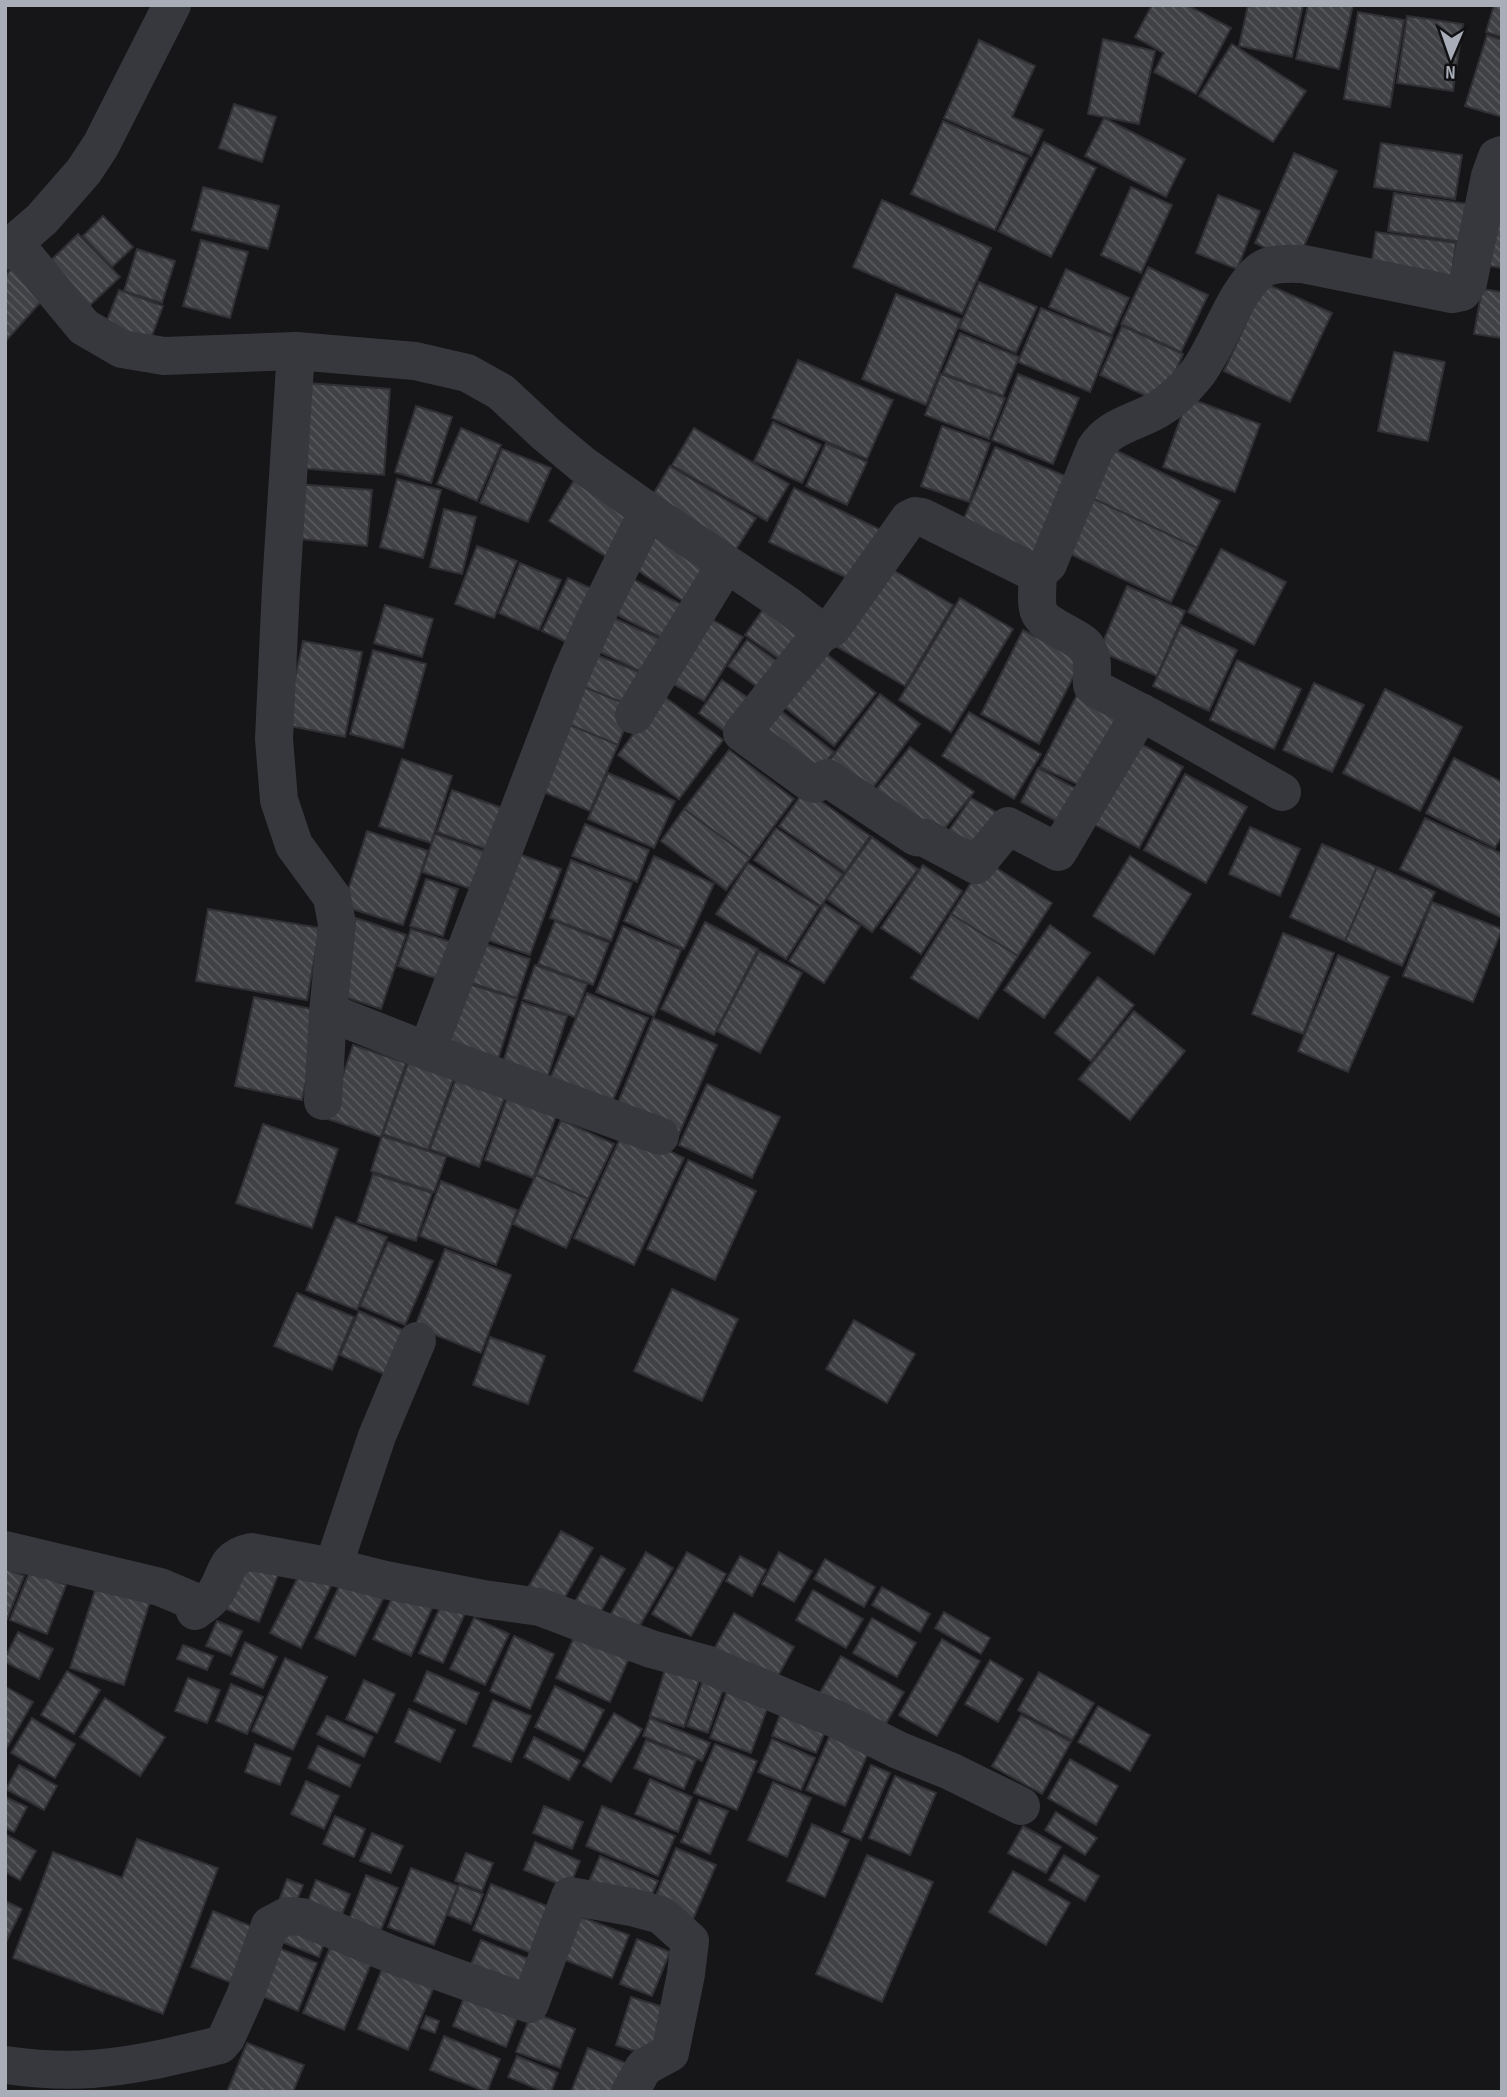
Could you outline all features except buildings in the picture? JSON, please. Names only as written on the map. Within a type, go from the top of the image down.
[{"type":"street","points":[[172,5],[101,145],[42,219],[10,247],[84,327],[122,349],[164,356],[296,351],[415,360],[467,373],[501,392],[583,465],[786,604],[822,632]]},
{"type":"street","points":[[1141,712],[1058,852],[1008,826],[976,865],[925,838],[916,837],[827,778],[815,784],[809,782],[742,733],[822,632],[832,628],[909,519],[922,517],[1031,571],[1038,572],[1048,564],[1095,449],[1102,438],[1114,428],[1160,409],[1197,374],[1246,288],[1262,270],[1283,264],[1303,264],[1451,294],[1462,292],[1468,284],[1490,176],[1497,157],[1502,155]]},
{"type":"street","points":[[296,351],[274,739],[279,800],[294,845],[332,897],[337,924],[327,1012],[323,1101]]},
{"type":"street","points":[[427,1051],[571,674],[594,619],[648,511]]},
{"type":"street","points":[[634,715],[726,564]]},
{"type":"street","points":[[1038,572],[1036,604],[1039,613],[1044,620],[1082,642],[1090,652],[1093,685],[1098,690],[1282,792]]},
{"type":"street","points":[[327,1012],[660,1136]]},
{"type":"street","points":[[333,1567],[377,1436],[417,1341]]},
{"type":"street","points":[[5,1550],[160,1587],[191,1600],[195,1611],[213,1597],[231,1561],[240,1554],[251,1552],[483,1599],[540,1607],[651,1649],[706,1664],[838,1720],[1021,1806]]},
{"type":"street","points":[[5,2065],[91,2069],[139,2077],[220,2045],[226,2038],[244,1996],[270,1925],[287,1916],[302,1917],[393,1955],[530,2004],[570,1896],[661,1915],[690,1941],[670,2053],[644,2067],[630,2092]]}]
